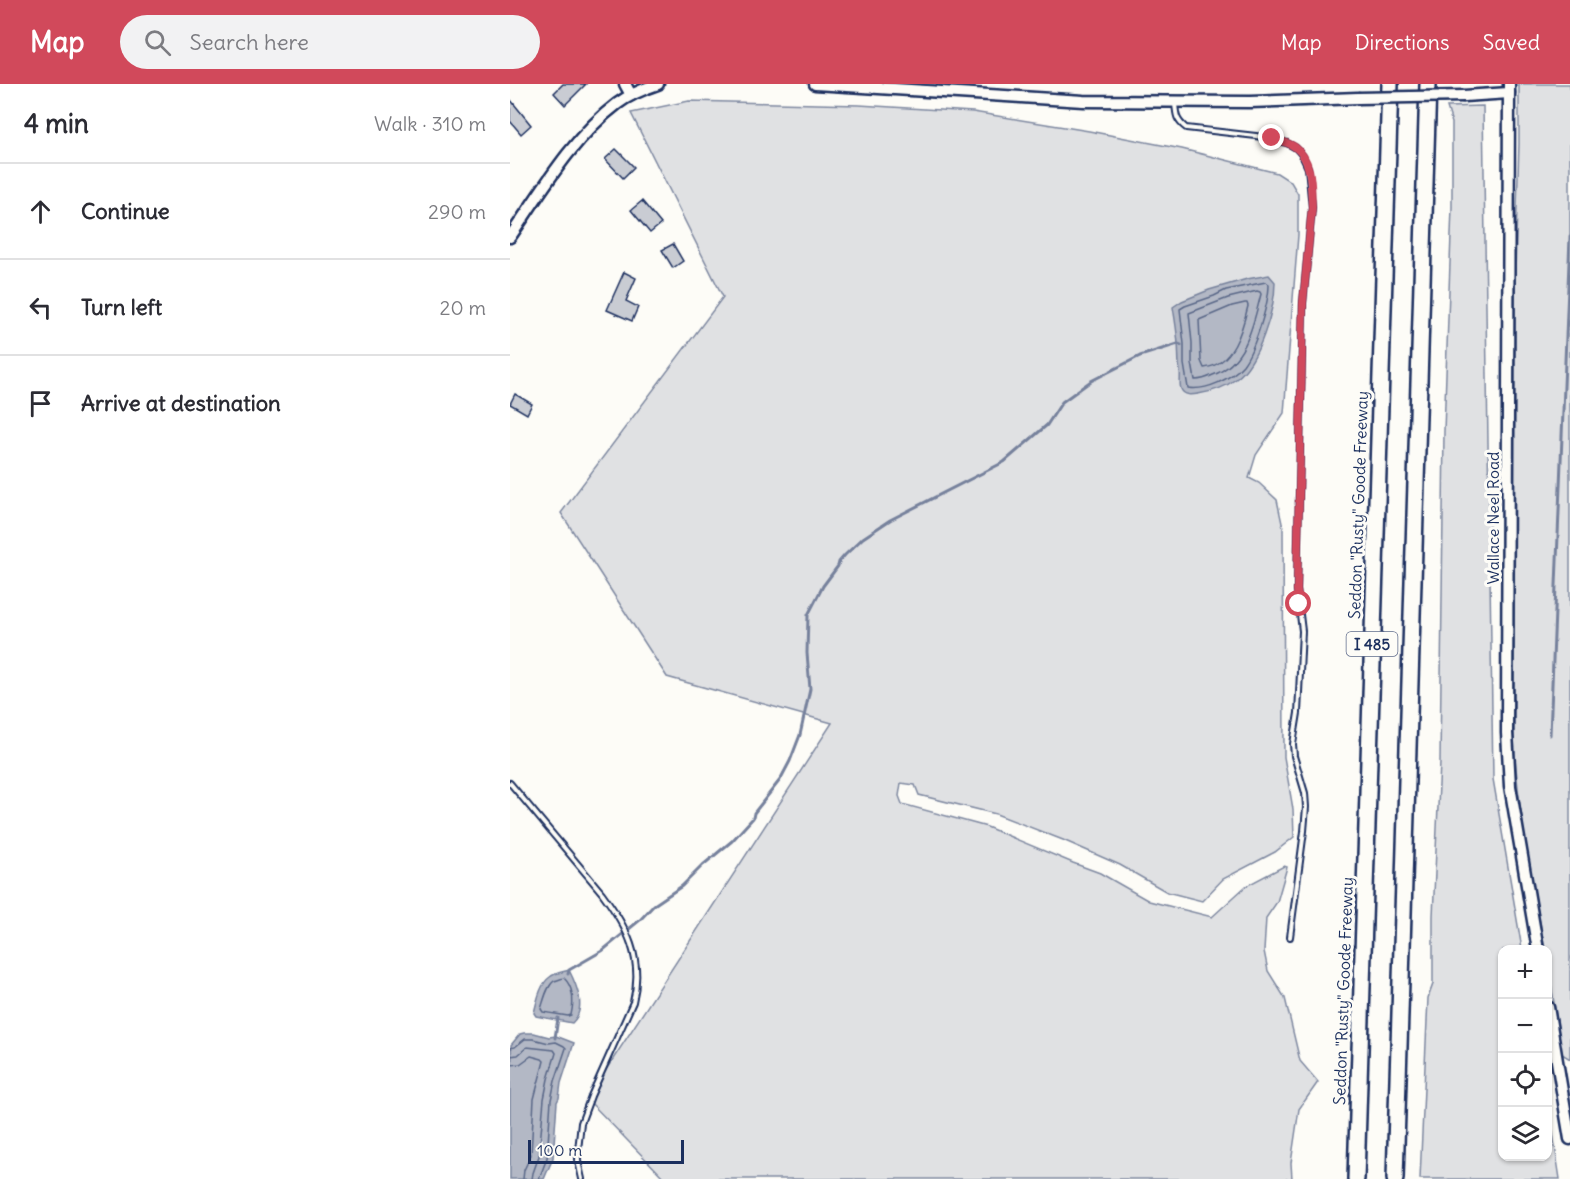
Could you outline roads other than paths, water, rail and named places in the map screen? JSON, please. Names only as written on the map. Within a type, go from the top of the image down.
[{"type":"highway","name":"Seddon \"Rusty\" Goode Freeway","points":[[1356,1179],[1390,84]]},
{"type":"highway","name":"I 485","points":[[1395,1179],[1428,84]]},
{"type":"street","points":[[625,84],[631,95]]},
{"type":"street","points":[[510,237],[575,145],[597,121],[631,95],[658,84]]},
{"type":"street","points":[[814,84],[1083,101],[1175,102],[1464,96],[1509,89]]},
{"type":"street","name":"Wallace Neel Road","points":[[1509,89],[1508,767],[1537,945]]},
{"type":"street","points":[[1552,1031],[1570,1139]]},
{"type":"lane","points":[[1175,102],[1176,116],[1179,123],[1186,128],[1272,138],[1296,148],[1306,162],[1310,180],[1312,207],[1303,303],[1297,579],[1302,631],[1298,713],[1293,744],[1294,756],[1305,793],[1306,807],[1290,937]]},
{"type":"lane","points":[[510,783],[615,911],[626,928],[636,964],[637,986],[628,1013],[581,1123],[578,1161],[582,1179]]},
{"type":"water","points":[[1269,275],[1275,282],[1272,306],[1264,334],[1252,360],[1236,379],[1218,389],[1196,394],[1184,393],[1180,385],[1178,339],[1173,307],[1209,290]]},
{"type":"water","points":[[569,970],[579,997],[577,1017],[572,1023],[536,1016],[534,1013],[539,993],[544,984],[552,976]]},
{"type":"water","points":[[520,1034],[556,1036],[574,1043],[557,1102],[553,1158],[544,1179],[510,1179],[511,1045]]},
{"type":"waterway","points":[[1550,735],[1570,237]]},
{"type":"waterway","points":[[568,974],[569,970],[602,951],[640,920],[654,905],[682,886],[732,841],[753,818],[754,813],[780,780],[800,735],[810,689],[807,653],[808,615],[823,586],[845,555],[863,538],[890,520],[1004,462],[1047,425],[1062,402],[1091,381],[1140,356],[1181,345]]},
{"type":"waterway","points":[[555,1038],[558,1018]]}]
